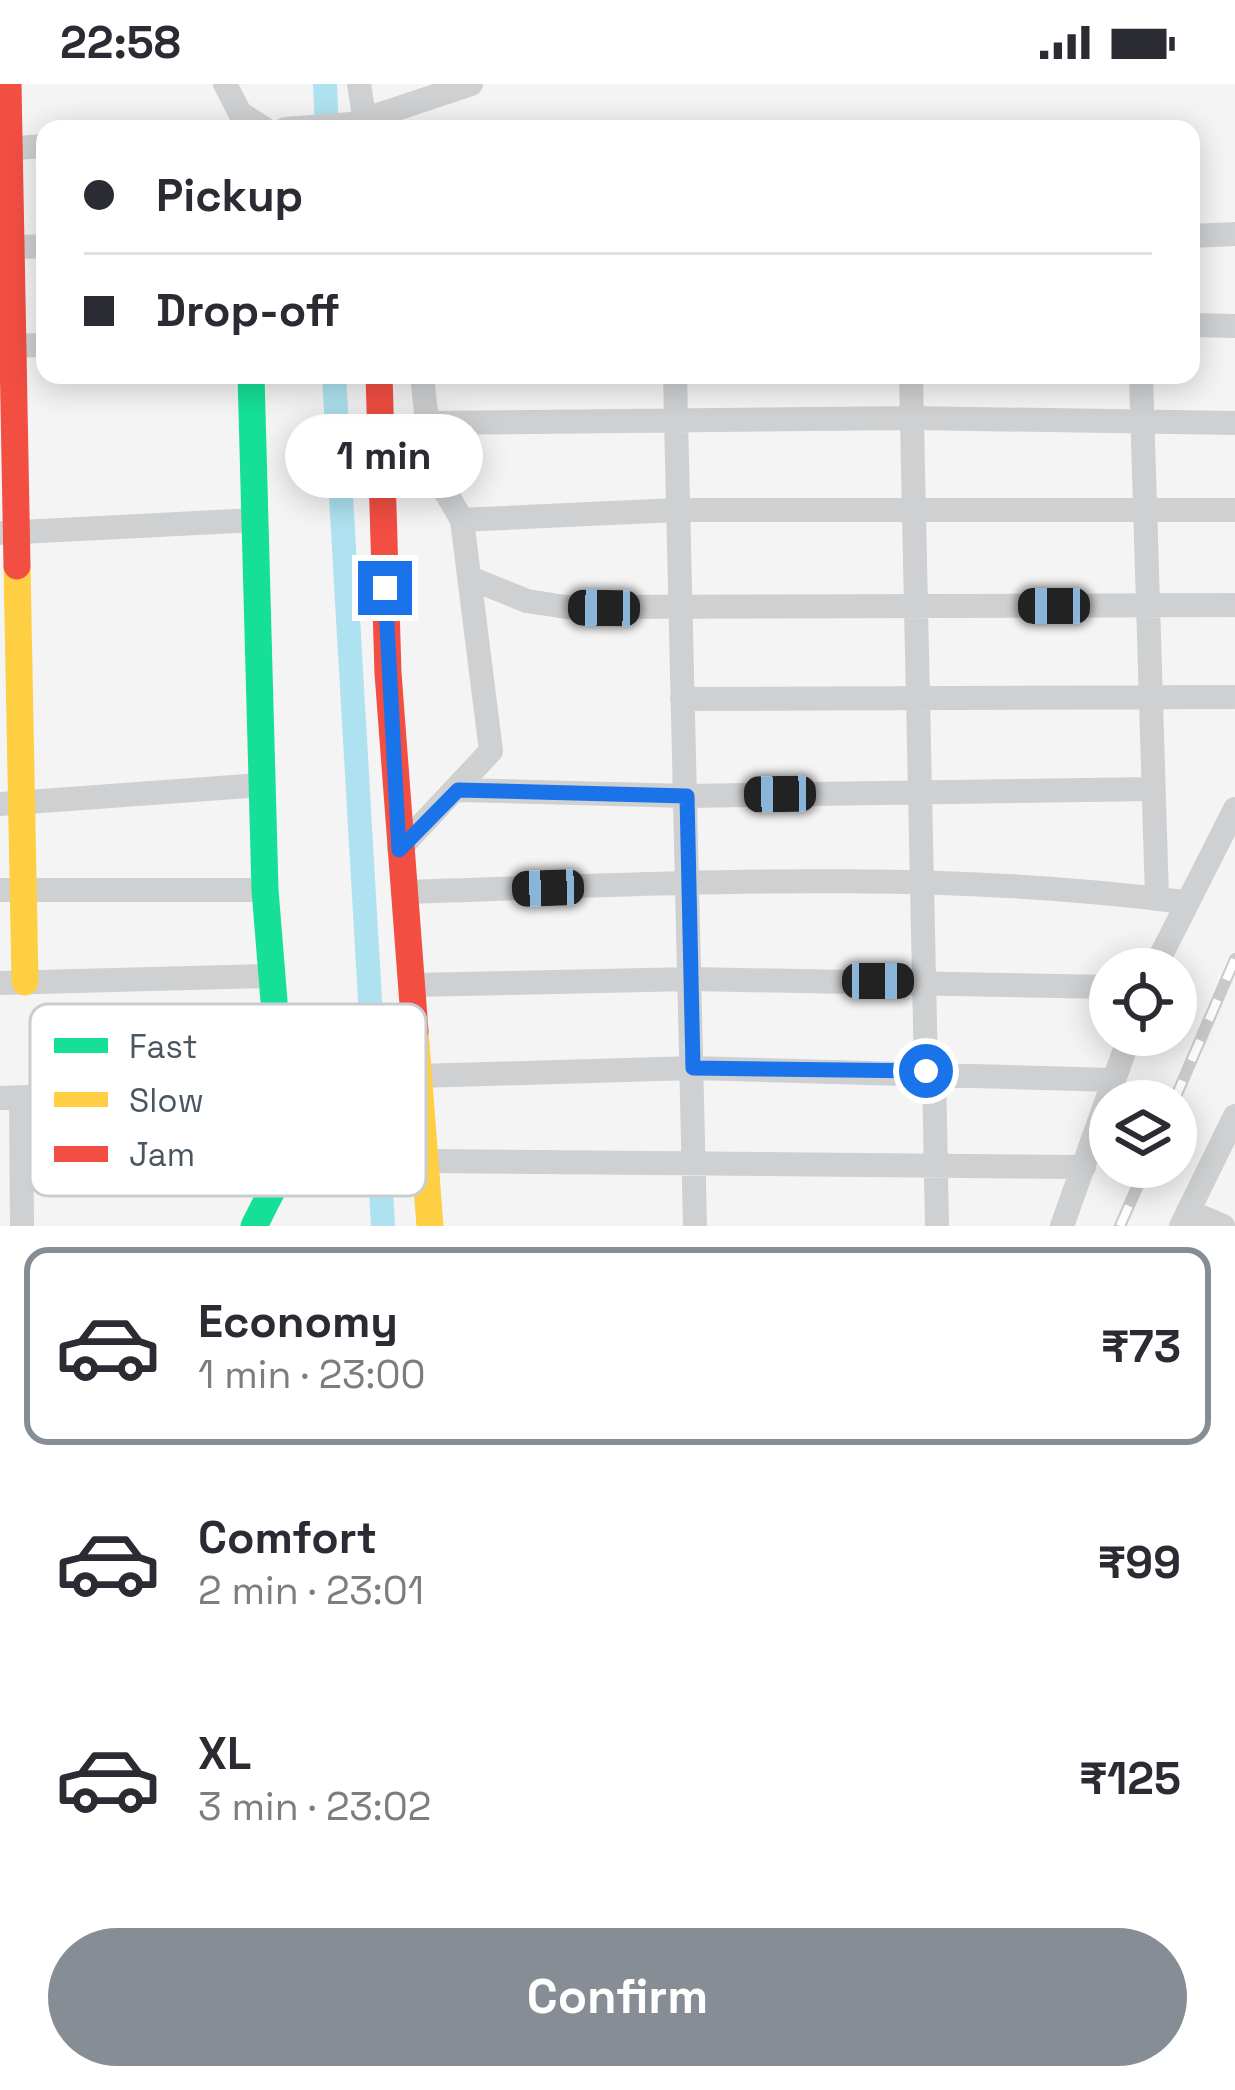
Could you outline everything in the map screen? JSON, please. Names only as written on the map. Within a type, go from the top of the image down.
[{"type":"street","points":[[8,84],[4,149],[12,982],[269,976]]},
{"type":"street","points":[[225,84],[240,113],[251,120]]},
{"type":"street","points":[[357,120],[359,84]]},
{"type":"street","points":[[371,120],[471,84]]},
{"type":"street","points":[[4,149],[36,147]]},
{"type":"street","points":[[1200,236],[1235,234]]},
{"type":"street","points":[[5,248],[36,246]]},
{"type":"street","points":[[1200,325],[1235,326]]},
{"type":"street","points":[[6,346],[36,345]]},
{"type":"street","points":[[251,384],[261,785],[272,1004]]},
{"type":"street","points":[[379,384],[399,850],[413,1004]]},
{"type":"street","points":[[399,850],[491,751],[462,520],[432,469],[423,384]]},
{"type":"street","points":[[674,384],[691,883],[695,1226]]},
{"type":"street","points":[[911,384],[913,607],[938,1226]]},
{"type":"street","points":[[1141,384],[1157,898]]},
{"type":"street","points":[[425,423],[912,418],[1235,422]]},
{"type":"street","points":[[462,520],[676,510],[1235,510]]},
{"type":"street","points":[[8,533],[255,520]]},
{"type":"street","points":[[470,578],[545,605],[681,609],[1235,605]]},
{"type":"street","points":[[682,699],[1235,697]]},
{"type":"street","points":[[11,804],[261,785]]},
{"type":"street","points":[[458,790],[687,796],[1153,789]]},
{"type":"street","points":[[1163,948],[1235,809]]},
{"type":"street","points":[[404,892],[691,883],[925,885],[1184,902]]},
{"type":"street","points":[[12,890],[265,890]]},
{"type":"street","points":[[412,985],[692,979],[1089,986]]},
{"type":"street","points":[[426,1076],[693,1068],[930,1071],[1114,1080],[1123,1056]]},
{"type":"street","points":[[10,1098],[11,1179],[22,1226]]},
{"type":"street","points":[[1223,1226],[1184,1219],[1234,1120]]},
{"type":"street","points":[[1062,1226],[1089,1152]]},
{"type":"street","points":[[426,1161],[1084,1167]]},
{"type":"street","points":[[426,1174],[430,1226]]},
{"type":"street","points":[[254,1226],[269,1196]]},
{"type":"waterway","points":[[325,84],[327,120]]},
{"type":"waterway","points":[[335,384],[370,1004]]},
{"type":"waterway","points":[[381,1196],[383,1226]]},
{"type":"railway","points":[[1183,1080],[1235,959]]},
{"type":"railway","points":[[1120,1226],[1137,1188]]},
{"type":"traffic: fast","points":[[251,384],[265,890],[274,1004]]},
{"type":"traffic: fast","points":[[254,1226],[269,1196]]},
{"type":"traffic: slow","points":[[17,566],[25,982]]},
{"type":"traffic: slow","points":[[426,1174],[430,1226]]},
{"type":"traffic: jam","points":[[8,84],[17,566]]},
{"type":"traffic: jam","points":[[379,384],[388,673],[413,1004]]},
{"type":"route","points":[[385,588],[399,850],[458,790],[687,796],[693,1068],[926,1071]]}]
